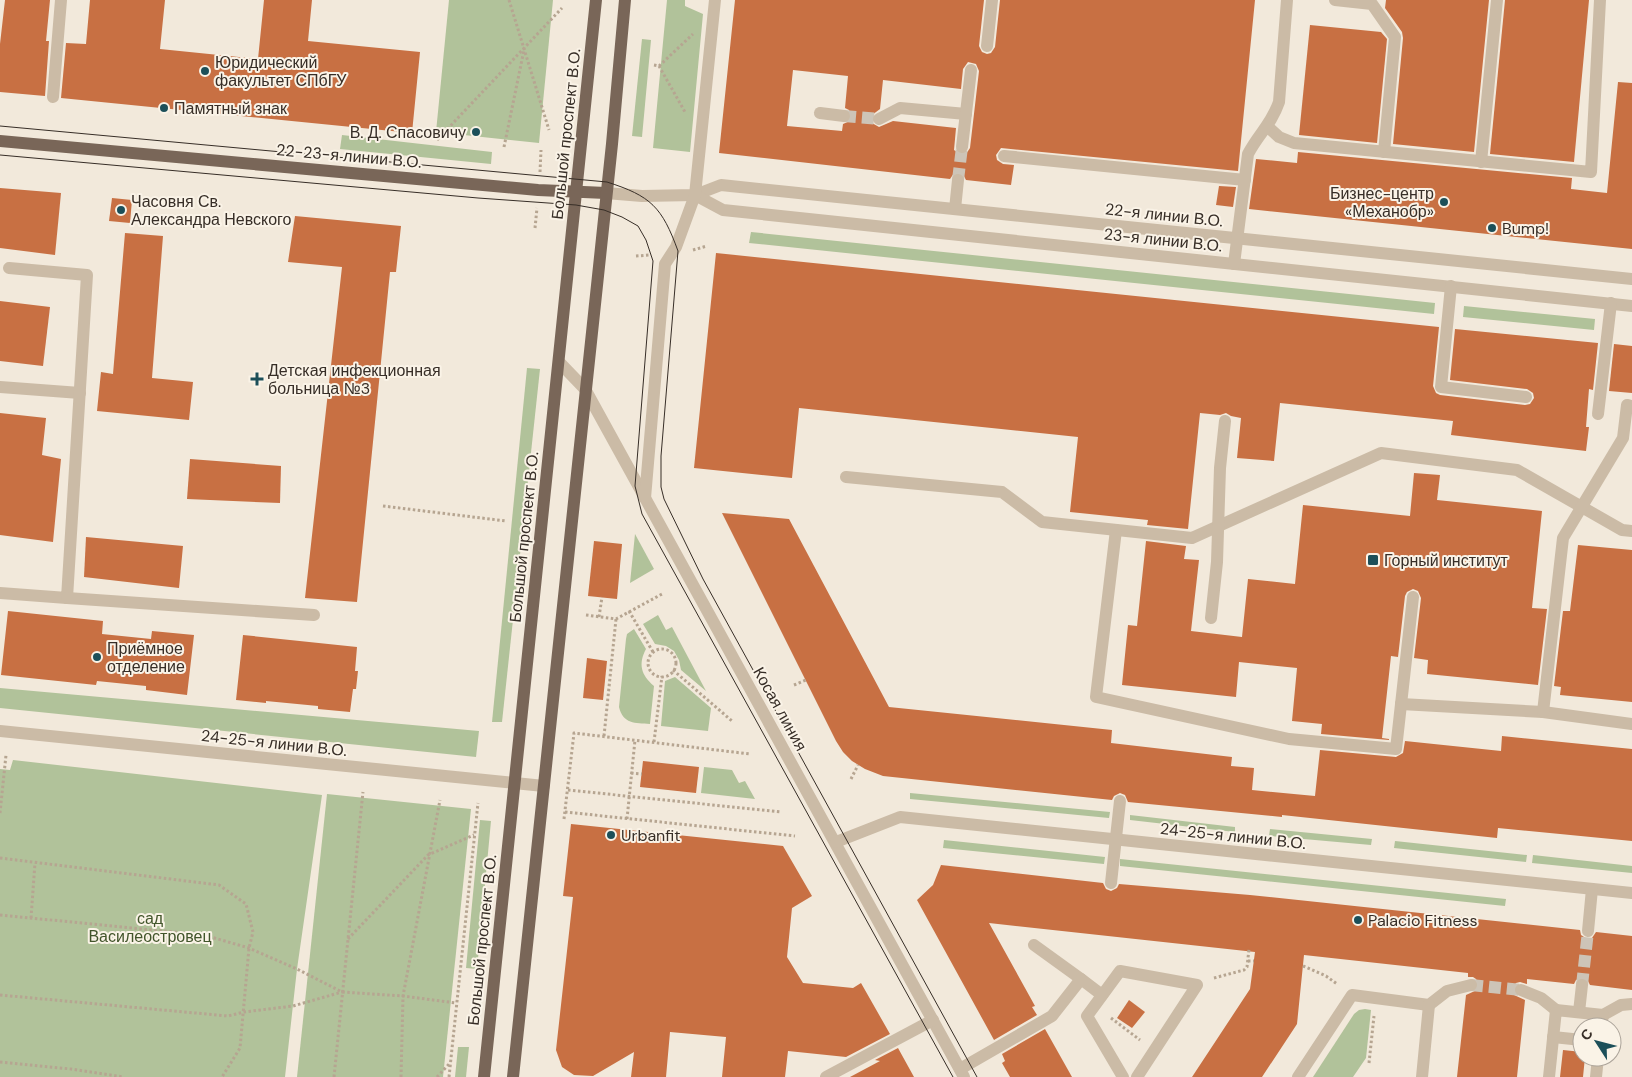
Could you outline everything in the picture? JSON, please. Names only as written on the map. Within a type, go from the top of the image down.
[{"type":"main road","name":"Большой проспект В.О.","points":[[484,1077],[596,0]]},
{"type":"main road","points":[[513,1077],[625,0]]},
{"type":"main road","name":"22-23-я линии В.О.","points":[[0,141],[538,190],[606,193]]},
{"type":"street","points":[[53,97],[61,0]]},
{"type":"street","points":[[645,498],[665,264],[676,247],[695,195],[716,0]]},
{"type":"street","points":[[987,46],[992,0]]},
{"type":"street","points":[[1234,264],[1248,154],[1255,140],[1268,127],[1279,102],[1287,0]]},
{"type":"street","points":[[1335,0],[1372,4],[1395,37],[1384,152]]},
{"type":"street","points":[[1482,162],[1497,0]]},
{"type":"street","points":[[1268,127],[1279,137],[1294,143],[1591,172],[1600,0]]},
{"type":"street","points":[[962,147],[971,70]]},
{"type":"street","points":[[879,119],[900,108],[966,114]]},
{"type":"street","points":[[820,113],[844,116]]},
{"type":"street","points":[[1004,156],[1245,180]]},
{"type":"street","points":[[955,209],[958,180]]},
{"type":"street","name":"22-я линии В.О.","points":[[695,195],[721,185],[1632,279]]},
{"type":"street","name":"22-23-я линии В.О.","points":[[606,193],[642,196],[695,195]]},
{"type":"street","name":"23-я линии В.О.","points":[[695,195],[723,210],[1632,306]]},
{"type":"street","points":[[10,268],[87,275],[67,598]]},
{"type":"street","points":[[1451,286],[1441,387],[1526,397]]},
{"type":"street","points":[[1598,414],[1611,304]]},
{"type":"street","name":"Косая линия","points":[[559,362],[585,389],[962,1073]]},
{"type":"street","points":[[0,387],[80,392]]},
{"type":"street","points":[[1543,712],[1563,538],[1623,438],[1627,405],[1632,406]]},
{"type":"street","points":[[1210,618],[1217,562],[1220,468],[1225,421]]},
{"type":"street","points":[[846,477],[1002,492],[1042,522],[1192,538],[1381,453],[1517,470],[1622,530],[1632,531]]},
{"type":"street","points":[[1116,530],[1096,697],[1289,738],[1396,750],[1413,597]]},
{"type":"street","points":[[0,593],[314,615]]},
{"type":"street","points":[[1401,704],[1543,712],[1632,724]]},
{"type":"street","name":"24-25-я линии В.О.","points":[[0,731],[544,786]]},
{"type":"street","points":[[1111,883],[1120,801]]},
{"type":"street","name":"24-25-я линии В.О.","points":[[836,842],[900,817],[1632,893]]},
{"type":"street","points":[[1588,931],[1592,889]]},
{"type":"street","points":[[1034,945],[1102,994]]},
{"type":"street","points":[[1123,1077],[1087,1016],[1120,971],[1197,985],[1137,1077]]},
{"type":"street","points":[[962,1073],[1052,1016],[1081,979]]},
{"type":"street","points":[[1579,1012],[1582,984]]},
{"type":"street","points":[[1298,1077],[1352,995],[1429,1005],[1447,991],[1471,985]]},
{"type":"street","points":[[1521,990],[1541,998],[1556,1010],[1579,1012],[1592,1017]]},
{"type":"street","points":[[1606,1017],[1620,1005],[1632,1004]]},
{"type":"street","points":[[1422,1077],[1429,1005]]},
{"type":"street","points":[[1549,1077],[1556,1010]]},
{"type":"street","points":[[826,1077],[933,1020]]},
{"type":"street","points":[[1553,1037],[1572,1039]]},
{"type":"path","points":[[509,0],[549,130]]},
{"type":"path","points":[[436,140],[562,8]]},
{"type":"path","points":[[688,117],[656,66],[694,33]]},
{"type":"path","points":[[504,147],[524,48]]},
{"type":"path","points":[[383,506],[506,521]]},
{"type":"path","points":[[586,615],[616,619],[662,594]]},
{"type":"path","points":[[599,617],[602,597]]},
{"type":"path","points":[[630,611],[653,652]]},
{"type":"path","points":[[604,736],[616,619]]},
{"type":"path","points":[[658,649],[669,651],[673,655],[675,660],[670,674],[662,676],[653,673],[648,660],[653,652],[658,649]]},
{"type":"path","points":[[673,670],[732,721]]},
{"type":"path","points":[[654,742],[662,676]]},
{"type":"path","points":[[794,685],[806,680]]},
{"type":"path","points":[[564,819],[574,733],[750,754]]},
{"type":"path","points":[[627,819],[635,740]]},
{"type":"path","points":[[0,813],[6,755]]},
{"type":"path","points":[[851,779],[858,765]]},
{"type":"path","points":[[631,773],[642,774]]},
{"type":"path","points":[[568,790],[782,812]]},
{"type":"path","points":[[334,1077],[363,792]]},
{"type":"path","points":[[401,1077],[403,996],[428,855],[440,800]]},
{"type":"path","points":[[449,1077],[478,803]]},
{"type":"path","points":[[565,812],[795,836]]},
{"type":"path","points":[[347,940],[428,855],[475,835]]},
{"type":"path","points":[[0,858],[219,885],[246,904],[253,932],[248,948],[240,1048],[222,1077]]},
{"type":"path","points":[[31,918],[35,863]]},
{"type":"path","points":[[0,915],[204,935],[248,948],[297,969],[342,992]]},
{"type":"path","points":[[1197,985],[1225,974],[1244,970],[1247,967],[1249,949]]},
{"type":"path","points":[[1248,961],[1254,961]]},
{"type":"path","points":[[1302,966],[1326,976],[1352,995]]},
{"type":"path","points":[[0,995],[228,1016],[244,1012],[293,1006],[342,992],[403,996],[456,1003]]},
{"type":"path","points":[[1094,1006],[1154,1050]]},
{"type":"path","points":[[1369,1063],[1373,1033]]},
{"type":"path","points":[[0,1062],[124,1077]]},
{"type":"path","points":[[436,1077],[451,1062]]},
{"type":"green space","points":[[449,0],[553,0],[539,143],[436,132]]},
{"type":"green space","points":[[667,0],[685,0],[685,6],[703,14],[690,152],[653,148]]},
{"type":"green space","points":[[642,39],[651,40],[642,137],[632,136]]},
{"type":"green space","points":[[342,135],[492,152],[491,164],[340,149]]},
{"type":"green space","points":[[751,232],[1435,303],[1434,314],[749,243]]},
{"type":"green space","points":[[1464,306],[1595,319],[1594,330],[1463,317]]},
{"type":"green space","points":[[527,368],[540,369],[502,722],[492,722]]},
{"type":"green space","points":[[635,534],[654,569],[630,583]]},
{"type":"green space","points":[[658,615],[666,630],[672,627],[706,691],[681,670],[679,660],[674,651],[666,646],[655,644],[643,624]]},
{"type":"green space","points":[[634,629],[646,649],[642,660],[642,669],[646,678],[654,686],[650,724],[630,722],[623,717],[619,707],[626,639],[627,634]]},
{"type":"green space","points":[[675,677],[711,708],[708,731],[661,726],[665,681]]},
{"type":"green space","points":[[0,688],[479,731],[476,757],[0,708]]},
{"type":"green space","name":"сад Василеостровец","points":[[13,760],[322,795],[297,969],[285,1077],[0,1077],[0,769],[10,770]]},
{"type":"green space","points":[[704,767],[732,770],[739,783],[745,781],[755,799],[701,793]]},
{"type":"green space","points":[[910,793],[1110,812],[1109,818],[910,799]]},
{"type":"green space","points":[[327,794],[471,809],[443,1077],[297,1077]]},
{"type":"green space","points":[[1130,815],[1235,827],[1235,832],[1130,820]]},
{"type":"green space","points":[[480,820],[491,821],[477,969],[466,968]]},
{"type":"green space","points":[[1270,829],[1372,839],[1371,845],[1269,836]]},
{"type":"green space","points":[[944,840],[1105,857],[1104,864],[943,848]]},
{"type":"green space","points":[[1395,841],[1527,855],[1526,862],[1394,848]]},
{"type":"green space","points":[[1533,855],[1632,866],[1632,873],[1532,863]]},
{"type":"green space","points":[[1120,859],[1506,899],[1505,906],[1120,866]]},
{"type":"green space","points":[[1359,1010],[1371,1010],[1366,1058],[1353,1077],[1313,1077],[1354,1014]]},
{"type":"green space","points":[[458,1047],[469,1047],[466,1077],[455,1077]]},
{"type":"building","points":[[5,0],[50,0],[46,41],[49,41],[45,96],[0,92],[0,44]]},
{"type":"building","name":"Юридический факультет СПбГУ","points":[[90,0],[165,0],[160,49],[258,59],[264,0],[312,0],[308,41],[420,52],[412,133],[61,98],[66,43],[86,44]]},
{"type":"building","points":[[735,0],[984,0],[979,46],[982,52],[987,54],[991,53],[995,47],[1000,0],[1255,0],[1238,171],[1001,148],[996,155],[997,160],[1003,164],[1014,165],[1011,185],[966,180],[963,174],[959,172],[954,173],[950,179],[719,153]],"holes":[[[968,62],[976,64],[979,71],[970,148],[966,154],[961,155],[954,150],[956,128],[893,121],[879,127],[872,123],[872,115],[880,109],[883,80],[961,89],[963,69]],[[793,70],[848,76],[845,108],[849,110],[852,117],[850,121],[843,124],[842,131],[787,126]]]},
{"type":"building","points":[[1386,0],[1489,0],[1474,152],[1393,144],[1403,38],[1402,32],[1385,8]]},
{"type":"building","points":[[1505,0],[1589,0],[1574,162],[1490,154]]},
{"type":"building","points":[[1310,25],[1381,32],[1387,39],[1377,143],[1299,135]]},
{"type":"building","name":"Бизнес-центр «Механобр»","points":[[1618,82],[1632,83],[1632,249],[1249,209],[1256,159],[1297,163],[1298,152],[1572,178],[1571,189],[1607,193]]},
{"type":"building","points":[[1219,186],[1236,187],[1233,207],[1216,205]]},
{"type":"building","points":[[0,188],[61,193],[55,255],[0,248]]},
{"type":"building","name":"Часовня Св. Александра Невского","points":[[112,198],[132,200],[130,223],[109,221]]},
{"type":"building","points":[[295,216],[401,226],[396,272],[390,272],[357,602],[305,598],[342,267],[288,262]]},
{"type":"building","points":[[125,233],[163,236],[152,378],[193,382],[189,420],[97,411],[101,372],[113,374]]},
{"type":"building","points":[[716,253],[1439,327],[1433,386],[1436,393],[1525,405],[1530,404],[1534,398],[1533,393],[1527,389],[1450,380],[1455,329],[1598,343],[1593,390],[1589,389],[1586,427],[1589,427],[1586,451],[1451,435],[1453,421],[1280,403],[1274,461],[1237,458],[1241,418],[1226,413],[1220,415],[1200,413],[1188,529],[1147,525],[1148,520],[1070,512],[1078,437],[799,408],[792,478],[694,468]]},
{"type":"building","points":[[0,301],[50,307],[43,366],[0,361]]},
{"type":"building","points":[[1614,344],[1632,346],[1632,393],[1609,391]]},
{"type":"building","points":[[0,413],[46,418],[42,455],[61,459],[53,542],[0,535]]},
{"type":"building","points":[[190,459],[281,466],[280,503],[187,499]]},
{"type":"building","points":[[1414,473],[1440,475],[1437,500],[1542,511],[1532,608],[1547,609],[1538,685],[1427,674],[1428,660],[1414,658],[1421,598],[1418,591],[1413,589],[1407,592],[1405,596],[1398,657],[1391,656],[1382,738],[1389,740],[1321,734],[1322,724],[1292,721],[1297,668],[1239,662],[1236,697],[1122,685],[1128,625],[1137,626],[1146,541],[1186,546],[1184,559],[1199,560],[1191,631],[1242,637],[1248,579],[1295,584],[1303,505],[1410,516]]},
{"type":"building","points":[[722,513],[789,519],[889,707],[1112,730],[1111,743],[1232,757],[1231,766],[1254,768],[1252,790],[1315,796],[1320,750],[1396,757],[1403,753],[1405,741],[1501,751],[1502,736],[1632,749],[1632,841],[1498,828],[1497,838],[1282,815],[1282,817],[1128,802],[1125,795],[1120,793],[1114,796],[1112,800],[883,776],[865,769],[852,761],[836,741]]},
{"type":"building","points":[[86,537],[183,546],[179,588],[84,577]]},
{"type":"building","points":[[594,541],[622,544],[617,599],[588,596]]},
{"type":"building","points":[[1578,545],[1632,550],[1632,702],[1560,695],[1561,687],[1554,686],[1563,611],[1570,611]]},
{"type":"building","name":"Приёмное отделение","points":[[8,611],[103,621],[102,634],[151,639],[152,631],[194,635],[187,695],[146,690],[146,686],[97,681],[96,685],[1,675]]},
{"type":"building","points":[[243,635],[357,647],[355,671],[358,671],[350,712],[318,709],[318,706],[236,700]]},
{"type":"building","points":[[587,658],[607,661],[603,700],[583,698]]},
{"type":"building","points":[[643,761],[699,767],[696,793],[640,787]]},
{"type":"building","points":[[571,824],[783,846],[812,896],[792,908],[787,957],[803,983],[853,988],[861,983],[890,1034],[846,1057],[788,1051],[785,1077],[722,1077],[726,1037],[670,1032],[666,1077],[631,1077],[634,1052],[593,1076],[574,1075],[562,1067],[556,1050],[573,897],[563,896]]},
{"type":"building","points":[[941,865],[1103,883],[1106,889],[1111,891],[1117,888],[1119,884],[1250,895],[1580,930],[1581,935],[1587,939],[1592,938],[1596,932],[1632,936],[1632,990],[1590,985],[1587,979],[1582,977],[1576,980],[1574,984],[1527,979],[1527,984],[1516,983],[1513,987],[1514,995],[1525,1000],[1517,1077],[1457,1077],[1466,995],[1477,990],[1479,984],[1476,979],[1468,977],[1468,973],[1304,955],[1297,1024],[1262,1077],[1192,1077],[1250,989],[1255,952],[989,923],[1035,1006],[1032,1007],[1037,1015],[994,1040],[917,900],[933,885]]},
{"type":"building","points":[[1129,1000],[1145,1012],[1132,1028],[1117,1018]]},
{"type":"building","points":[[1045,1029],[1072,1077],[1010,1077],[1002,1063],[1005,1061],[1002,1054]]},
{"type":"building","points":[[898,1048],[914,1077],[850,1077],[880,1061],[875,1060]]},
{"type":"building","points":[[1563,1050],[1572,1051],[1572,1067],[1584,1067],[1583,1077],[1560,1077]]},
{"type":"tunnel","points":[[844,116],[879,119]]},
{"type":"tunnel","points":[[958,180],[962,147]]},
{"type":"tunnel","points":[[1582,985],[1588,931]]},
{"type":"tunnel","points":[[1471,985],[1521,990]]},
{"type":"tram line","points":[[0,126],[607,182],[634,192],[653,205],[666,224],[678,251],[661,456],[661,487],[664,499],[703,579],[977,1077]]},
{"type":"tram line","points":[[0,155],[478,198],[576,205],[604,210],[638,226],[646,240],[653,261],[635,486],[642,514],[953,1077]]},
{"type":"place","name":"Юридический факультет СПбГУ","points":[[205,71]]},
{"type":"place","name":"Памятный знак","points":[[164,108]]},
{"type":"place","name":"В. Д. Спасовичу","points":[[476,132]]},
{"type":"place","name":"Бизнес-центр «Механобр»","points":[[1444,202]]},
{"type":"place","name":"Часовня Св. Александра Невского","points":[[121,210]]},
{"type":"place","name":"Bump!","points":[[1492,228]]},
{"type":"place","name":"Детская инфекционная больница №3","points":[[257,379]]},
{"type":"place","name":"Горный институт","points":[[1373,560]]},
{"type":"place","name":"Приёмное отделение","points":[[97,657]]},
{"type":"place","name":"Urbanfit","points":[[611,835]]},
{"type":"place","name":"Palacio Fitness","points":[[1358,920]]}]
